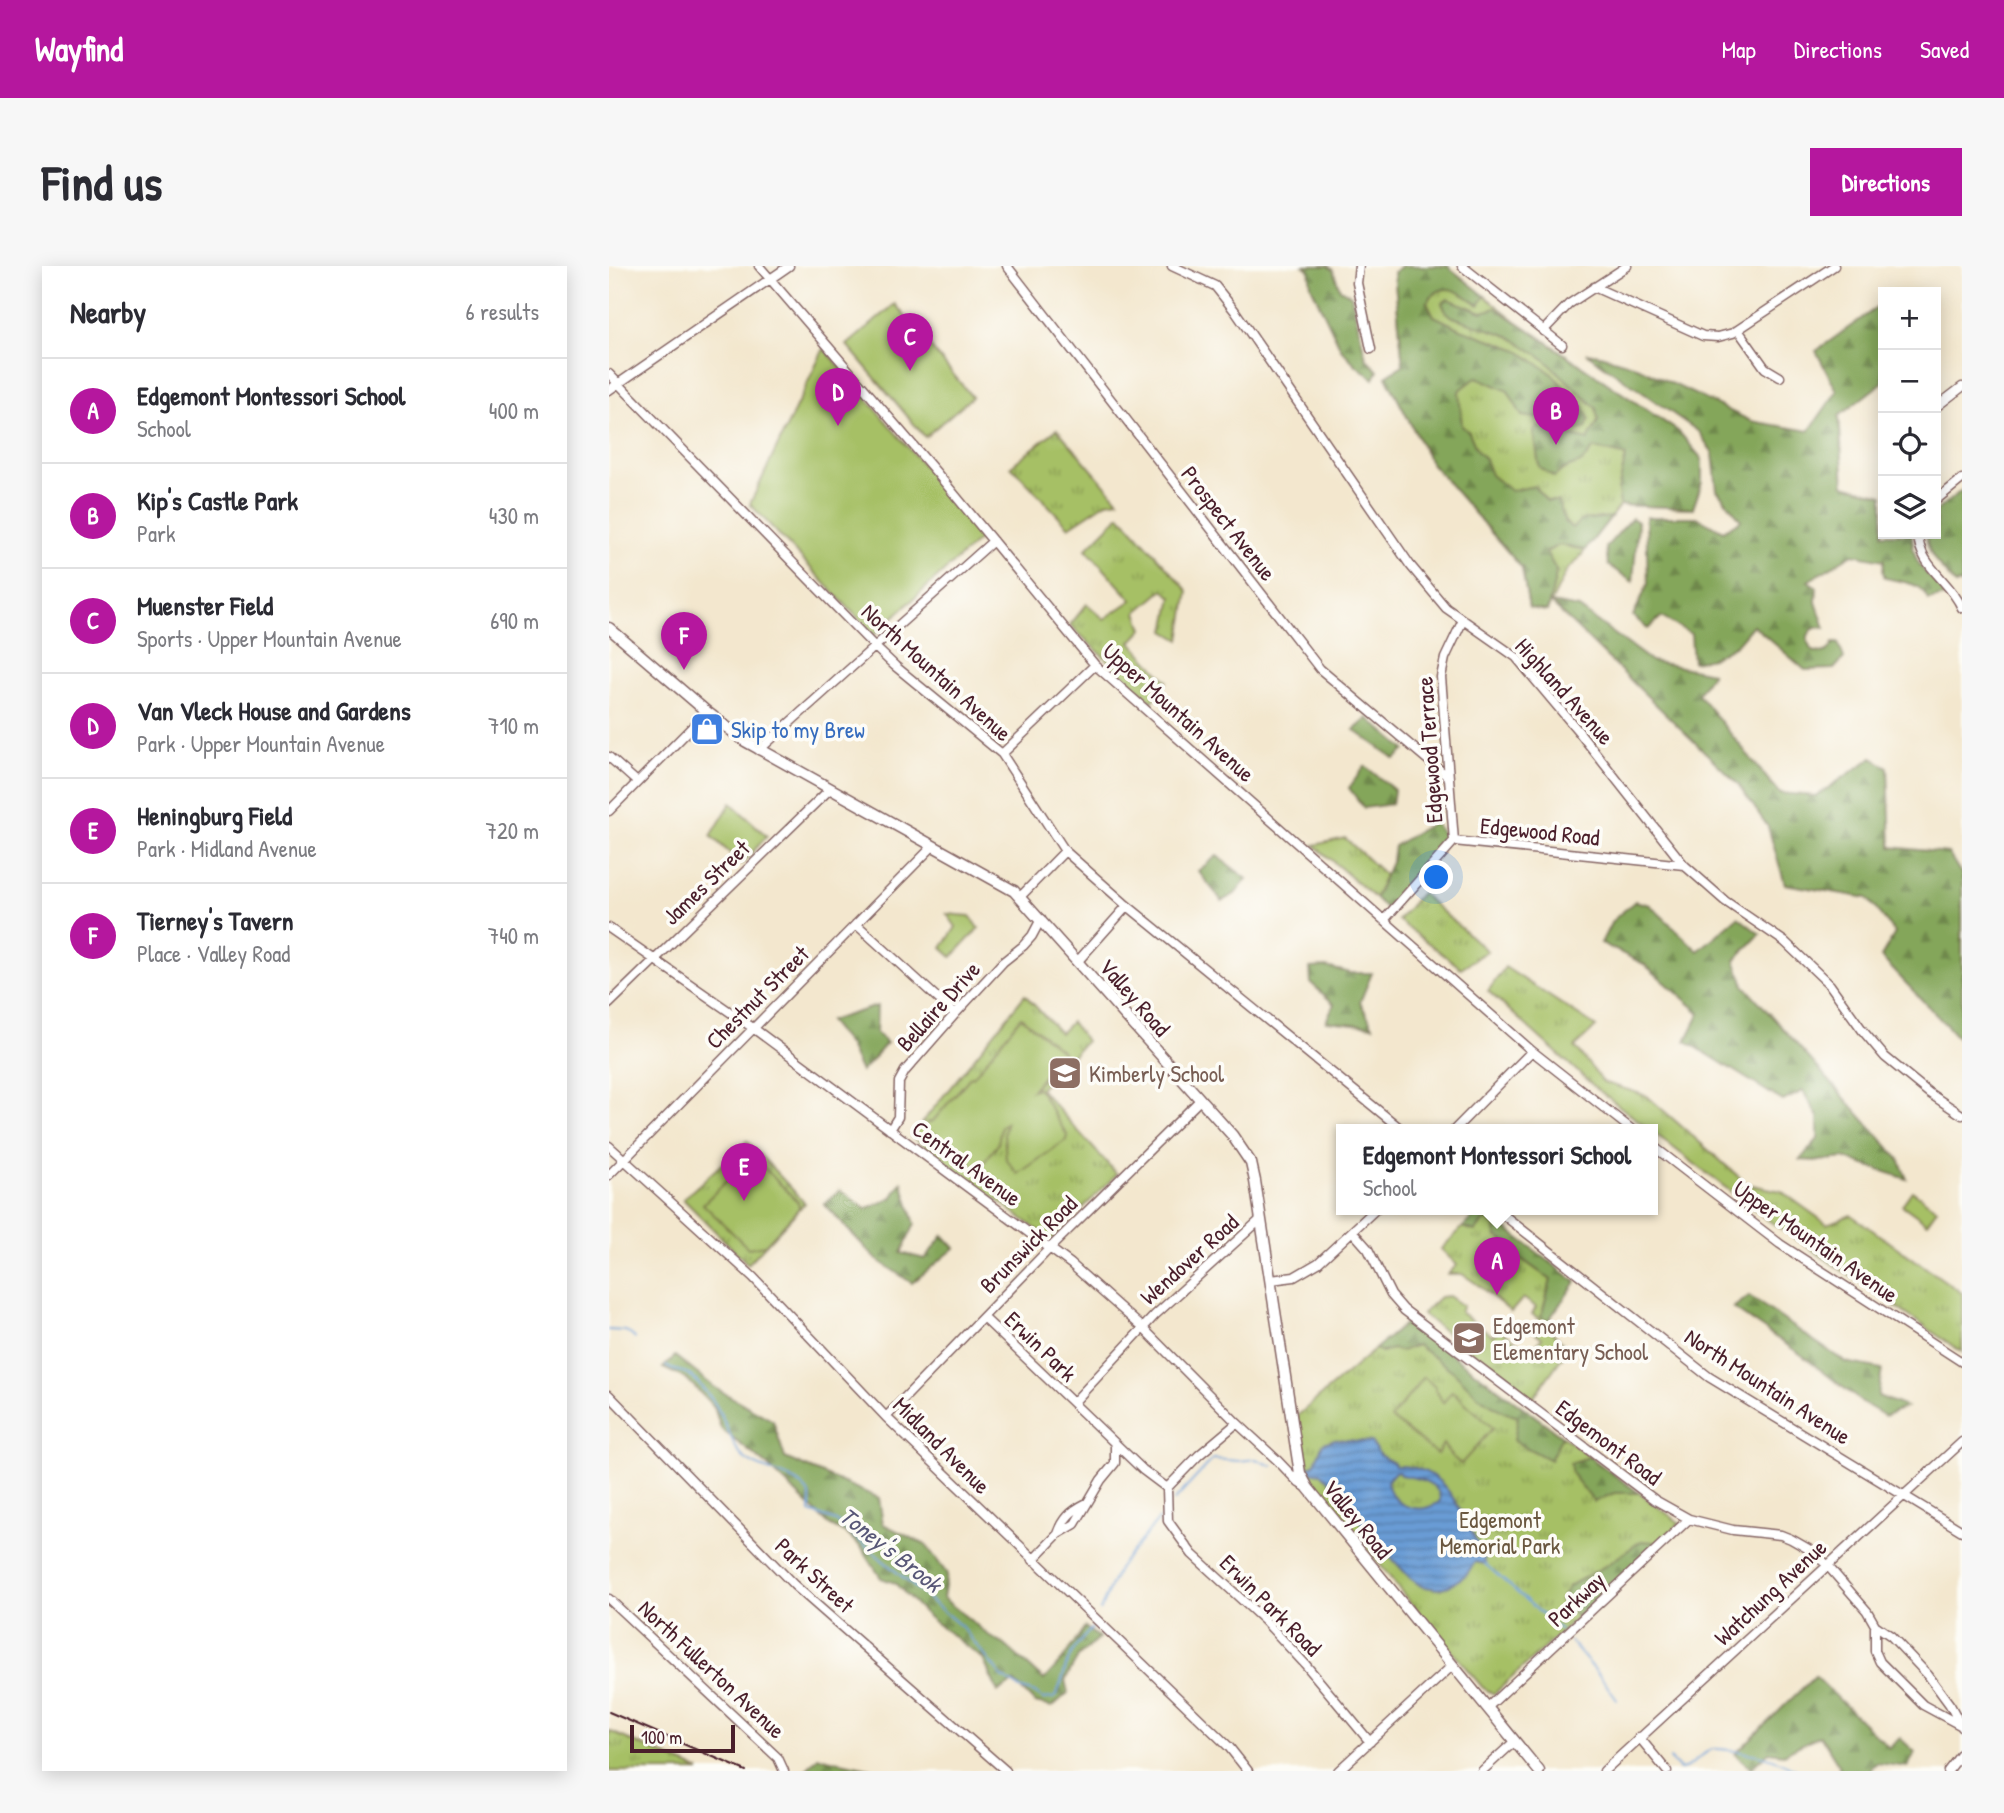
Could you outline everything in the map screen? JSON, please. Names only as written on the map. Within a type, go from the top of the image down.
[{"type":"main road","name":"Valley Road","points":[[609,628],[707,712],[759,750],[1014,891],[1232,1135],[1251,1163],[1300,1473],[1308,1488],[1539,1771]]},
{"type":"street","name":"Upper Mountain Avenue","points":[[759,266],[1095,665],[1532,1051],[1625,1124]]},
{"type":"street","points":[[609,390],[789,266]]},
{"type":"street","name":"Prospect Avenue","points":[[1007,266],[1319,669],[1448,777]]},
{"type":"street","name":"Highland Avenue","points":[[1172,266],[1215,286],[1410,565],[1446,608],[1516,657],[1684,865],[1725,901],[1785,942],[1830,985],[1885,1057],[1929,1093],[1962,1115]]},
{"type":"street","points":[[1359,266],[1357,283],[1371,349]]},
{"type":"street","points":[[1462,266],[1473,270],[1542,331],[1562,345]]},
{"type":"street","points":[[1542,331],[1569,304],[1627,266]]},
{"type":"street","points":[[1594,288],[1703,336],[1723,337],[1738,330],[1835,266]]},
{"type":"street","points":[[1738,330],[1765,368],[1780,377]]},
{"type":"street","name":"North Mountain Avenue","points":[[609,374],[875,647],[1002,754],[1065,851],[1127,906],[1395,1124]]},
{"type":"street","points":[[1941,403],[1962,387]]},
{"type":"street","points":[[1941,496],[1962,479]]},
{"type":"street","points":[[1919,539],[1926,562],[1953,592],[1962,608]]},
{"type":"street","points":[[759,750],[993,541]]},
{"type":"street","name":"Edgewood Terrace","points":[[1454,841],[1441,677],[1445,658],[1463,620]]},
{"type":"street","points":[[1002,754],[1095,665]]},
{"type":"street","points":[[609,811],[707,712]]},
{"type":"street","points":[[609,757],[637,782]]},
{"type":"street","name":"James Street","points":[[609,1004],[830,789]]},
{"type":"street","name":"Edgewood Road","points":[[1384,920],[1454,841],[1684,865]]},
{"type":"street","name":"Chestnut Street","points":[[609,1175],[933,846]]},
{"type":"street","points":[[1020,897],[1065,851]]},
{"type":"street","points":[[1078,961],[1127,906]]},
{"type":"street","name":"Bellaire Drive","points":[[890,1130],[898,1117],[899,1082],[905,1071],[1003,962],[1032,936],[1041,919]]},
{"type":"street","points":[[856,924],[955,1014]]},
{"type":"street","name":"Central Avenue","points":[[609,928],[753,1028],[1050,1248],[1143,1328],[1237,1423],[1299,1483],[1308,1488]]},
{"type":"street","points":[[1460,1124],[1532,1051]]},
{"type":"street","name":"Brunswick Road","points":[[886,1417],[1050,1248],[1200,1100]]},
{"type":"street","name":"Midland Avenue","points":[[609,1146],[753,1277],[886,1417],[1219,1737],[1248,1771]]},
{"type":"street","name":"Upper Mountain Avenue","points":[[1658,1150],[1780,1244],[1962,1362]]},
{"type":"street","points":[[1271,1280],[1294,1277],[1305,1272],[1332,1252],[1370,1215]]},
{"type":"street","name":"North Mountain Avenue","points":[[1504,1215],[1709,1377],[1962,1531]]},
{"type":"street","name":"Wendover Road","points":[[1143,1328],[1261,1219]]},
{"type":"street","name":"Edgemont Road","points":[[1353,1232],[1369,1249],[1391,1295],[1405,1310],[1649,1497],[1689,1519],[1719,1527],[1769,1533],[1791,1539],[1812,1551],[1867,1611],[1875,1625],[1891,1636],[1928,1675],[1950,1705],[1961,1726]]},
{"type":"street","name":"Erwin Park","points":[[983,1317],[1136,1463],[1167,1488]]},
{"type":"street","name":"Erwin Park","points":[[1073,1403],[1143,1328]]},
{"type":"street","name":"Park Street","points":[[609,1395],[794,1585],[1006,1771]]},
{"type":"street","points":[[1167,1488],[1199,1455],[1237,1423]]},
{"type":"street","name":"Watchung Avenue","points":[[1604,1771],[1962,1442]]},
{"type":"street","points":[[1033,1560],[1058,1534],[1075,1524],[1115,1463],[1115,1443]]},
{"type":"street","points":[[1277,1460],[1287,1464],[1298,1461]]},
{"type":"street","points":[[1115,1463],[1136,1463]]},
{"type":"street","name":"Erwin Park Road","points":[[1167,1488],[1168,1521],[1192,1554],[1265,1621],[1370,1742]]},
{"type":"street","name":"Parkway","points":[[1488,1707],[1689,1519]]},
{"type":"street","name":"North Fullerton Avenue","points":[[609,1599],[778,1758],[784,1771]]},
{"type":"street","name":"Edgemont Road","points":[[1875,1625],[1875,1651],[1880,1662],[1923,1705],[1961,1726]]},
{"type":"street","points":[[1338,1771],[1453,1665]]},
{"type":"street","points":[[1639,1737],[1667,1771]]},
{"type":"street","points":[[1482,1771],[1515,1741]]},
{"type":"street","points":[[1948,1771],[1962,1754]]},
{"type":"green space","points":[[1304,266],[1328,266],[1333,270],[1340,289],[1351,295],[1366,358],[1378,371],[1374,379],[1341,349],[1311,286],[1309,269]]},
{"type":"green space","points":[[1402,266],[1447,266],[1485,296],[1479,305],[1458,292],[1445,289],[1433,295],[1427,302],[1434,316],[1516,349],[1550,372],[1584,408],[1589,419],[1586,428],[1575,430],[1544,419],[1522,416],[1508,391],[1477,377],[1459,391],[1462,426],[1469,432],[1477,451],[1485,459],[1491,475],[1511,491],[1534,486],[1547,501],[1558,501],[1565,522],[1572,528],[1582,520],[1611,517],[1585,550],[1559,545],[1546,552],[1556,570],[1547,611],[1529,608],[1522,568],[1431,463],[1386,376],[1403,365],[1394,272]]},
{"type":"green space","points":[[1447,266],[1515,320],[1679,432],[1702,459],[1702,482],[1693,508],[1620,505],[1567,570],[1547,611],[1529,608],[1522,568],[1431,463],[1386,376],[1403,365],[1394,272]]},
{"type":"green space","points":[[1448,299],[1482,312],[1496,308],[1679,432],[1702,459],[1702,482],[1693,508],[1620,505],[1618,490],[1626,456],[1594,448],[1581,463],[1564,469],[1554,477],[1539,467],[1534,431],[1538,427],[1588,440],[1598,421],[1596,408],[1543,358],[1509,336],[1453,317],[1446,312],[1442,303]]},
{"type":"green space","points":[[895,304],[972,397],[925,437],[847,345]]},
{"type":"green space","points":[[1878,307],[1878,386],[1839,416],[1844,485],[1878,494],[1878,539],[1913,539],[1917,560],[1945,596],[1928,600],[1916,586],[1885,578],[1884,560],[1853,554],[1808,581],[1817,587],[1816,602],[1825,628],[1811,631],[1808,642],[1813,651],[1819,653],[1828,651],[1833,643],[1838,643],[1844,658],[1834,669],[1805,670],[1753,625],[1736,645],[1712,658],[1693,662],[1691,634],[1661,617],[1648,629],[1633,616],[1648,584],[1646,517],[1697,517],[1723,531],[1741,520],[1717,490],[1713,454],[1699,432],[1586,353],[1633,365],[1751,421],[1809,431],[1837,391],[1816,351]]},
{"type":"green space","points":[[824,348],[983,536],[874,635],[750,504]]},
{"type":"green space","points":[[1057,429],[1118,500],[1107,502],[1069,527],[1011,466]]},
{"type":"green space","points":[[1962,490],[1962,585],[1956,585],[1941,568],[1932,556],[1927,542],[1927,539],[1941,539],[1941,507]]},
{"type":"green space","points":[[1120,515],[1188,591],[1180,640],[1165,631],[1172,597],[1163,590],[1137,612],[1143,629],[1131,642],[1167,681],[1152,702],[1070,625],[1087,604],[1104,619],[1132,600],[1086,549]]},
{"type":"green space","points":[[1632,518],[1638,522],[1633,582],[1608,565],[1606,547]]},
{"type":"green space","points":[[1551,603],[1579,608],[1651,661],[1712,673],[1698,694],[1779,793],[1816,796],[1872,758],[1888,767],[1891,847],[1948,853],[1962,875],[1962,1042],[1881,957],[1895,933],[1867,898],[1785,884],[1768,827],[1738,784]]},
{"type":"green space","points":[[1368,718],[1405,750],[1395,759],[1354,730]]},
{"type":"green space","points":[[1365,766],[1394,790],[1392,804],[1364,808],[1349,788]]},
{"type":"green space","points":[[731,803],[767,836],[742,864],[711,836]]},
{"type":"green space","points":[[1434,822],[1444,835],[1439,851],[1389,912],[1375,898],[1392,860],[1394,846]]},
{"type":"green space","points":[[1345,838],[1385,875],[1375,898],[1314,845]]},
{"type":"green space","points":[[1217,856],[1247,879],[1235,894],[1222,901],[1198,871]]},
{"type":"green space","points":[[1421,893],[1487,951],[1461,968],[1398,920]]},
{"type":"green space","points":[[1635,901],[1650,905],[1698,951],[1738,917],[1760,934],[1735,960],[1744,985],[1899,1159],[1907,1179],[1844,1158],[1800,1160],[1818,1139],[1818,1117],[1803,1091],[1783,1101],[1686,1041],[1700,1013],[1644,964],[1601,943],[1612,921]]},
{"type":"green space","points":[[947,914],[970,916],[979,928],[952,957],[942,948],[956,927]]},
{"type":"green space","points":[[1326,967],[1351,973],[1372,973],[1360,1002],[1373,1026],[1326,1021],[1334,1004],[1311,983],[1310,968]]},
{"type":"green space","points":[[1505,967],[1596,1027],[1575,1047],[1603,1082],[1647,1096],[1747,1184],[1781,1191],[1827,1224],[1851,1215],[1962,1293],[1962,1352],[1765,1218],[1658,1136],[1658,1124],[1642,1124],[1597,1089],[1488,991]]},
{"type":"green space","name":"Kimberly School","points":[[1025,995],[1060,1033],[1071,1022],[1086,1041],[1040,1089],[1117,1174],[1051,1240],[911,1136]]},
{"type":"green space","points":[[877,1006],[876,1033],[887,1043],[861,1072],[849,1046],[829,1021]]},
{"type":"green space","points":[[1021,1017],[1063,1052],[1032,1090],[1038,1088],[1067,1135],[1066,1140],[1018,1174],[1006,1159],[1006,1123],[1001,1126],[998,1144],[978,1170],[934,1133],[928,1133],[925,1125],[933,1121],[971,1076],[973,1077]]},
{"type":"green space","points":[[747,1141],[805,1203],[748,1264],[683,1199]]},
{"type":"green space","points":[[752,1156],[798,1202],[799,1208],[765,1245],[748,1248],[703,1204]]},
{"type":"green space","points":[[902,1182],[915,1224],[901,1253],[925,1259],[943,1235],[955,1248],[912,1283],[876,1259],[824,1204],[840,1190],[866,1209],[892,1198]]},
{"type":"green space","points":[[1912,1191],[1937,1209],[1927,1223],[1902,1205]]},
{"type":"green space","points":[[1475,1215],[1489,1215],[1576,1282],[1548,1321],[1541,1317],[1551,1280],[1509,1250],[1506,1242],[1496,1236],[1495,1227],[1486,1219],[1475,1231],[1463,1227]]},
{"type":"green space","points":[[1486,1218],[1500,1233],[1509,1250],[1551,1280],[1542,1317],[1548,1321],[1546,1325],[1568,1349],[1532,1399],[1422,1314],[1440,1297],[1449,1296],[1463,1306],[1460,1312],[1493,1336],[1499,1329],[1531,1352],[1542,1338],[1531,1329],[1539,1319],[1532,1314],[1536,1307],[1523,1298],[1511,1312],[1462,1274],[1448,1274],[1457,1265],[1441,1249],[1463,1227],[1475,1231]]},
{"type":"green space","points":[[1749,1296],[1845,1362],[1882,1369],[1878,1396],[1906,1407],[1885,1416],[1863,1403],[1803,1356],[1733,1308]]},
{"type":"green space","name":"Edgemont Memorial Park","points":[[1407,1322],[1680,1523],[1494,1694],[1483,1688],[1404,1595],[1310,1475],[1297,1416]]},
{"type":"green space","points":[[1407,1322],[1562,1436],[1550,1460],[1514,1441],[1518,1417],[1479,1397],[1454,1372],[1417,1345],[1401,1351],[1393,1349],[1382,1352],[1375,1349]]},
{"type":"green space","points":[[675,1356],[714,1387],[773,1421],[785,1458],[879,1498],[883,1524],[926,1545],[947,1574],[943,1598],[1005,1645],[1044,1680],[1085,1627],[1099,1638],[1078,1657],[1065,1680],[1068,1693],[1052,1707],[1035,1703],[1014,1682],[998,1692],[983,1659],[927,1616],[895,1583],[881,1578],[861,1547],[848,1535],[829,1525],[768,1466],[721,1429],[714,1407],[687,1379],[663,1368]]},
{"type":"green space","points":[[1424,1377],[1434,1386],[1443,1403],[1452,1391],[1493,1428],[1461,1464],[1443,1444],[1437,1454],[1391,1418]]},
{"type":"green space","points":[[1589,1457],[1639,1493],[1614,1493],[1594,1502],[1572,1474],[1570,1463]]},
{"type":"green space","points":[[1641,1541],[1653,1542],[1656,1545],[1577,1617],[1560,1601],[1569,1586],[1607,1565]]},
{"type":"green space","points":[[1815,1676],[1889,1748],[1900,1738],[1915,1752],[1908,1767],[1876,1763],[1869,1771],[1837,1771],[1840,1767],[1820,1735],[1783,1754],[1769,1752],[1751,1768],[1735,1754]]},
{"type":"green space","points":[[609,1731],[700,1771],[609,1771]]},
{"type":"green space","points":[[818,1757],[882,1771],[805,1771]]},
{"type":"water","points":[[1335,1439],[1371,1442],[1381,1456],[1395,1466],[1412,1467],[1427,1472],[1438,1480],[1448,1490],[1483,1549],[1485,1564],[1475,1562],[1466,1575],[1449,1586],[1437,1589],[1421,1586],[1410,1578],[1375,1540],[1328,1479],[1307,1469],[1315,1463],[1323,1443]],"holes":[[[1398,1472],[1432,1485],[1439,1494],[1440,1501],[1424,1508],[1400,1503],[1389,1490],[1387,1481]]]},
{"type":"waterway","name":"Toney's Brook","points":[[609,1330],[626,1331],[635,1338]]},
{"type":"waterway","name":"Toney's Brook","points":[[666,1366],[686,1373],[701,1386],[717,1407],[736,1448],[744,1458],[803,1487],[810,1495],[810,1512],[836,1521],[962,1627],[1002,1677],[1019,1688],[1035,1693],[1043,1699],[1054,1698],[1070,1656],[1092,1628]]},
{"type":"waterway","name":"Toney's Brook","points":[[1174,1501],[1213,1459],[1256,1459],[1272,1466]]},
{"type":"waterway","name":"Toney's Brook","points":[[1100,1610],[1119,1567],[1159,1519]]},
{"type":"waterway","name":"Toney's Brook","points":[[1485,1564],[1560,1630]]},
{"type":"waterway","name":"Toney's Brook","points":[[1570,1641],[1617,1700]]},
{"type":"waterway","name":"Toney's Brook","points":[[1670,1759],[1680,1769],[1685,1768],[1708,1751],[1719,1749],[1765,1756],[1798,1771]]},
{"type":"railway","points":[[609,1712],[746,1771]]},
{"type":"place","name":"Muenster Field","points":[[910,371]]},
{"type":"place","name":"Van Vleck House and Gardens","points":[[838,426]]},
{"type":"place","name":"Kip's Castle Park","points":[[1556,445]]},
{"type":"place","name":"Tierney's Tavern","points":[[684,670]]},
{"type":"place","name":"Skip to my Brew","points":[[707,729]]},
{"type":"place","name":"Kimberly School","points":[[1065,1073]]},
{"type":"place","name":"Heningburg Field","points":[[744,1201]]},
{"type":"place","name":"Edgemont Montessori School","points":[[1497,1295]]},
{"type":"place","name":"Edgemont Elementary School","points":[[1469,1338]]}]
